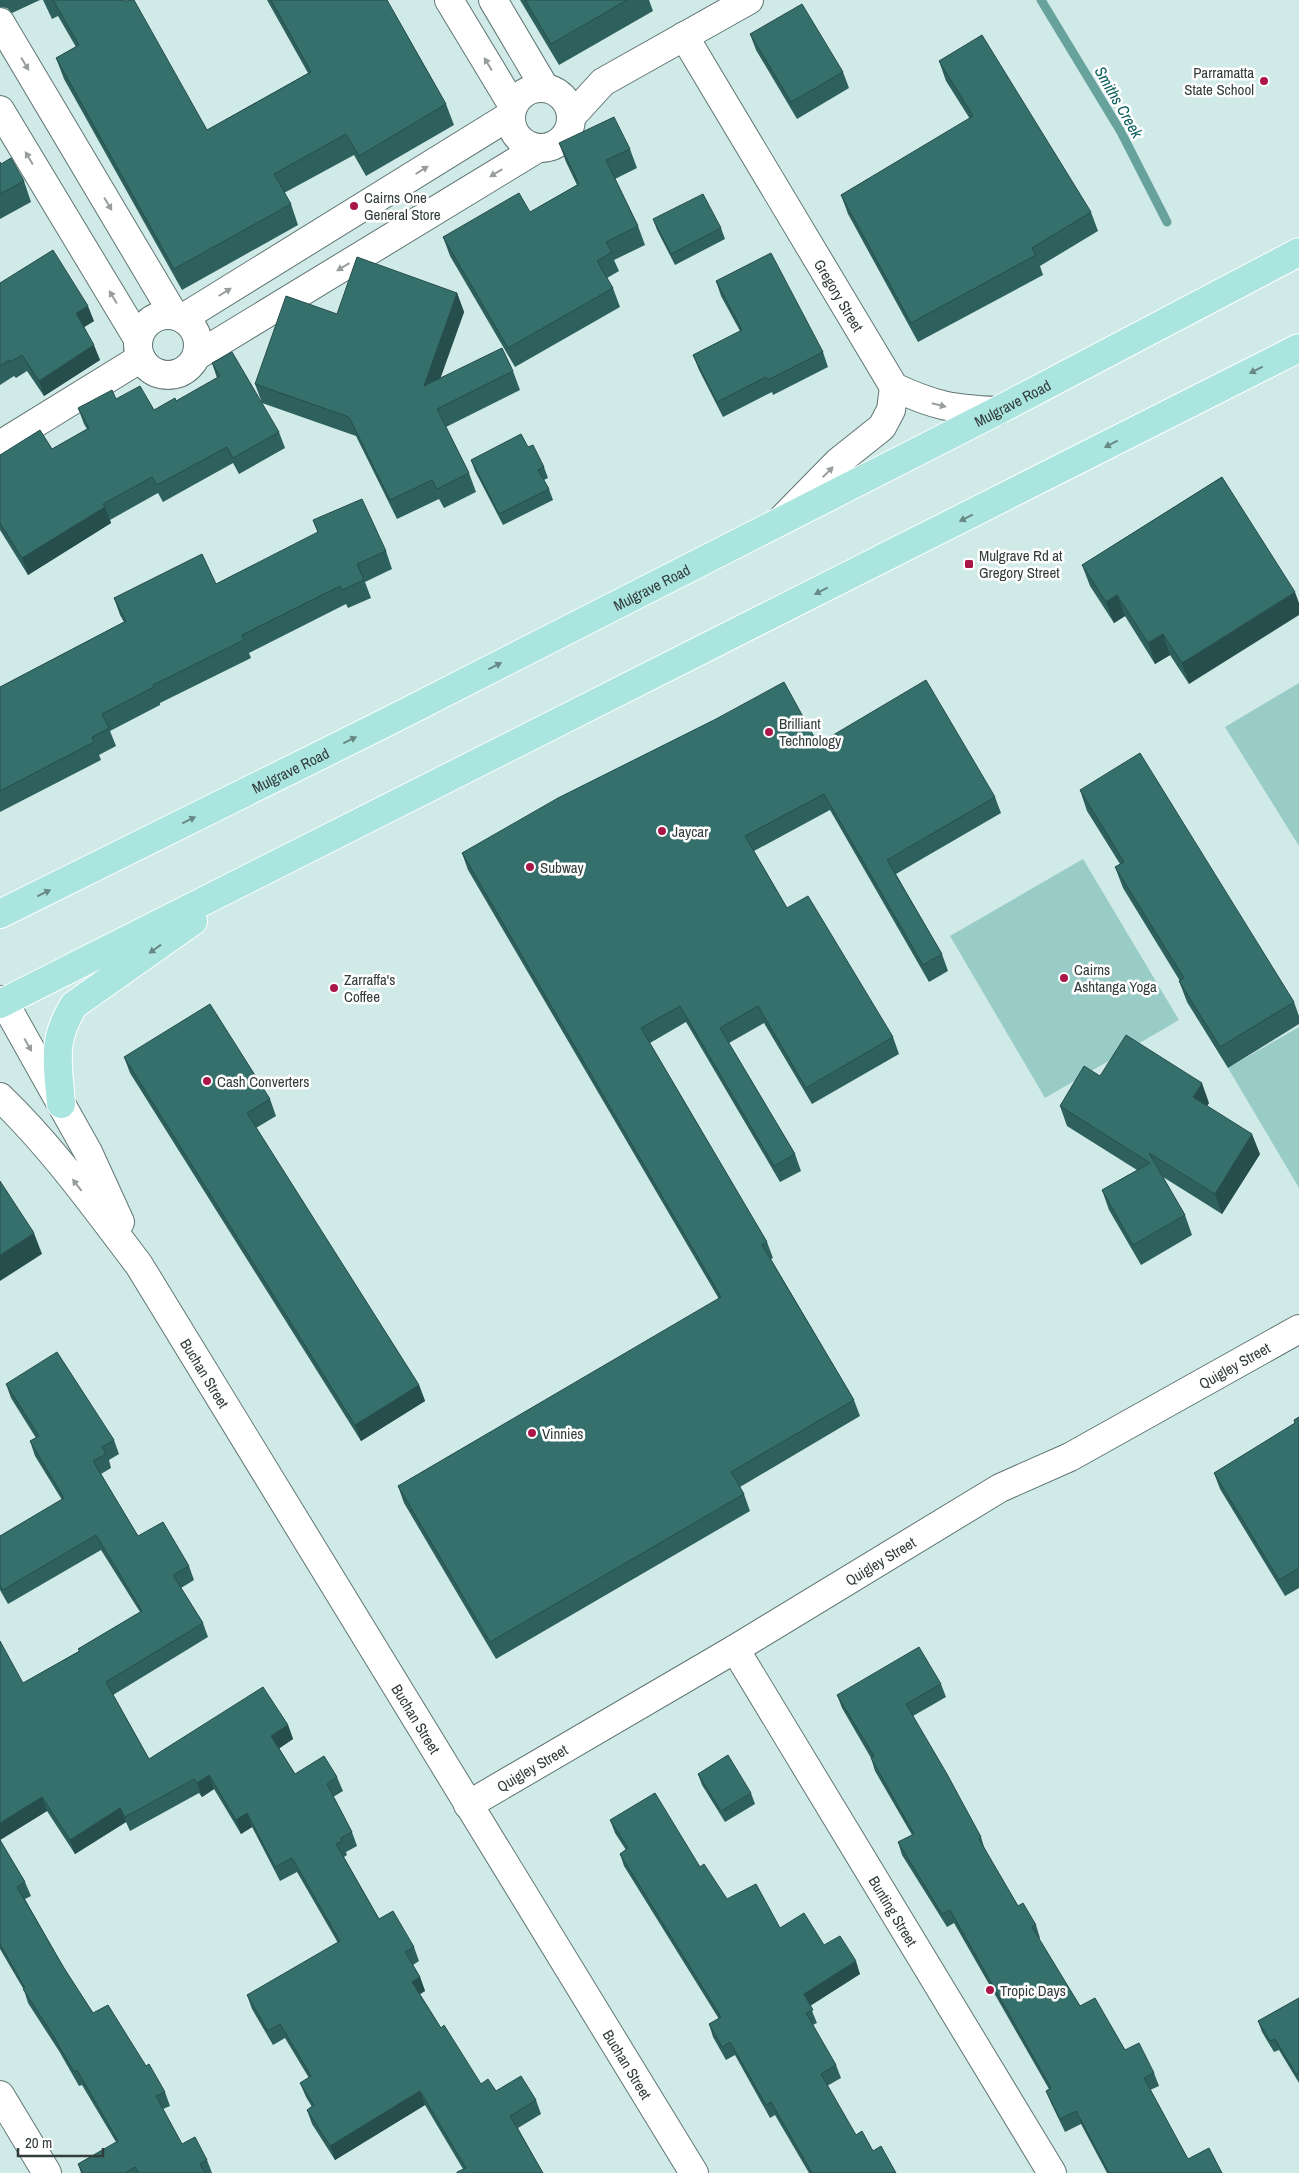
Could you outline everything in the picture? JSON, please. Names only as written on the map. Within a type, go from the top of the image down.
[{"type":"main road","name":"Mulgrave Road","points":[[0,914],[383,724],[997,411],[1299,253]]},
{"type":"main road","points":[[1,1002],[1299,348]]},
{"type":"main road","points":[[61,1104],[57,1044],[62,1023],[74,1005],[265,869]]},
{"type":"street","points":[[449,0],[512,110],[515,133],[529,146],[538,148],[548,147],[558,143],[570,127],[571,117],[564,98],[550,90],[493,0]]},
{"type":"street","points":[[571,117],[604,82],[750,0]]},
{"type":"street","points":[[0,22],[179,316],[192,325],[197,334],[200,344],[198,354],[189,367],[175,375],[164,375],[154,372],[0,110]]},
{"type":"street","name":"Gregory Street","points":[[684,36],[894,387]]},
{"type":"street","points":[[0,445],[139,348],[147,322],[156,317],[179,316],[512,110],[526,92],[604,82]]},
{"type":"street","points":[[198,354],[538,148]]},
{"type":"street","points":[[782,519],[838,462],[882,427],[891,410],[894,387],[937,406],[997,411]]},
{"type":"street","name":"Buchan Street","points":[[1,1002],[88,1152],[139,1265]]},
{"type":"street","name":"Buchan Street","points":[[0,1097],[28,1124],[62,1165],[139,1265],[694,2173]]},
{"type":"street","name":"Quigley Street","points":[[468,1805],[735,1649],[1000,1488],[1070,1457],[1299,1329]]},
{"type":"street","name":"Bunting Street","points":[[735,1649],[1052,2173]]},
{"type":"street","points":[[0,2095],[47,2173]]},
{"type":"shaded area","points":[[1299,683],[1299,846],[1225,727]]},
{"type":"shaded area","name":"Cairns Ashtanga Yoga","points":[[1083,859],[1179,1020],[1045,1098],[950,936]]},
{"type":"shaded area","points":[[1299,1027],[1299,1188],[1228,1068]]},
{"type":"building","points":[[53,0],[134,0],[207,130],[311,72],[271,0],[387,0],[446,104],[359,156],[346,134],[274,174],[291,204],[174,269],[56,58],[79,45]]},
{"type":"building","points":[[525,0],[627,0],[551,44]]},
{"type":"building","points":[[802,4],[843,72],[791,102],[750,34]]},
{"type":"building","points":[[982,35],[1091,212],[1032,248],[1036,255],[911,323],[841,195],[973,116],[939,61]]},
{"type":"building","points":[[614,117],[630,149],[606,160],[638,226],[606,242],[612,252],[597,261],[613,288],[508,348],[443,237],[519,193],[530,212],[579,184],[559,143]]},
{"type":"building","points":[[11,158],[24,181],[0,194],[0,162],[1,164]]},
{"type":"building","points":[[703,194],[721,228],[671,254],[653,219]]},
{"type":"building","points":[[53,250],[88,306],[76,313],[94,345],[39,381],[22,355],[0,366],[0,283]]},
{"type":"building","points":[[771,253],[823,352],[768,380],[766,377],[717,402],[693,355],[742,330],[716,281]]},
{"type":"building","points":[[357,257],[457,293],[424,386],[502,348],[513,371],[437,409],[469,473],[437,489],[432,480],[390,500],[349,417],[255,384],[286,296],[337,314]]},
{"type":"building","points":[[232,352],[279,432],[233,458],[227,447],[157,485],[152,477],[103,504],[105,507],[22,558],[0,523],[0,455],[40,430],[52,449],[89,428],[78,408],[112,390],[116,399],[140,386],[154,410],[175,398],[176,401],[220,376],[212,363]]},
{"type":"building","points":[[521,434],[528,447],[533,445],[544,467],[538,470],[549,489],[499,514],[471,460]]},
{"type":"building","points":[[1222,477],[1295,592],[1182,663],[1163,634],[1148,643],[1117,595],[1106,602],[1082,565]]},
{"type":"building","points":[[362,499],[386,551],[357,564],[364,580],[342,590],[340,586],[242,635],[244,640],[153,685],[154,687],[102,714],[109,728],[92,737],[94,742],[0,791],[0,687],[126,621],[114,598],[202,554],[216,584],[318,532],[313,520]]},
{"type":"building","points":[[926,680],[995,797],[887,860],[942,954],[923,965],[824,794],[745,836],[787,908],[808,896],[893,1037],[806,1088],[758,1006],[720,1028],[795,1154],[774,1166],[680,1006],[641,1028],[767,1242],[762,1245],[854,1400],[731,1472],[744,1494],[490,1642],[398,1486],[721,1297],[462,853],[558,798],[716,719],[784,682],[818,744]]},
{"type":"building","points":[[1140,753],[1294,1002],[1220,1047],[1179,981],[1184,978],[1115,867],[1124,862],[1080,790]]},
{"type":"building","points":[[210,1004],[270,1099],[247,1113],[419,1385],[355,1425],[124,1057]]},
{"type":"building","points":[[1126,1035],[1202,1083],[1193,1097],[1252,1134],[1215,1194],[1149,1153],[1185,1215],[1133,1245],[1102,1190],[1150,1163],[1060,1106],[1084,1066],[1100,1076]]},
{"type":"building","points":[[0,1181],[34,1233],[0,1255]]},
{"type":"building","points":[[57,1352],[114,1440],[102,1447],[106,1454],[93,1461],[138,1536],[163,1522],[189,1566],[173,1575],[203,1623],[106,1682],[149,1759],[263,1687],[288,1725],[271,1736],[295,1774],[324,1756],[337,1777],[327,1784],[352,1832],[341,1838],[342,1841],[336,1844],[379,1919],[393,1911],[414,1947],[405,1952],[420,1977],[412,1982],[441,2028],[444,2025],[481,2084],[488,2079],[496,2091],[521,2076],[536,2100],[510,2116],[543,2173],[457,2173],[466,2168],[420,2091],[330,2146],[307,2110],[314,2105],[300,2083],[311,2076],[280,2024],[268,2031],[247,1995],[340,1941],[292,1858],[275,1867],[247,1813],[236,1820],[209,1775],[197,1783],[194,1779],[125,1817],[120,1808],[70,1840],[42,1797],[0,1823],[0,1641],[23,1683],[80,1651],[78,1649],[142,1611],[96,1535],[3,1590],[0,1585],[0,1536],[64,1498],[30,1441],[39,1436],[6,1384]]},
{"type":"building","points":[[1299,1417],[1299,1568],[1279,1580],[1214,1473],[1295,1423],[1294,1420]]},
{"type":"building","points":[[919,1647],[941,1684],[906,1704],[947,1774],[981,1837],[979,1839],[1018,1906],[1023,1903],[1036,1925],[1032,1927],[1080,2006],[1095,1998],[1125,2050],[1139,2043],[1154,2073],[1144,2078],[1188,2159],[1209,2148],[1222,2173],[1109,2173],[1076,2111],[1060,2119],[1046,2091],[1051,2088],[950,1910],[942,1914],[898,1842],[914,1834],[871,1758],[874,1756],[837,1695]]},
{"type":"building","points":[[728,1755],[751,1793],[721,1811],[698,1774]]},
{"type":"building","points":[[655,1793],[700,1867],[704,1864],[727,1899],[756,1884],[780,1928],[804,1913],[824,1945],[840,1936],[856,1961],[804,1994],[813,2010],[806,2013],[836,2065],[821,2074],[856,2135],[862,2131],[873,2151],[881,2146],[896,2173],[812,2173],[771,2102],[766,2105],[730,2042],[722,2047],[709,2024],[721,2017],[620,1854],[628,1848],[610,1820]]},
{"type":"building","points":[[0,1840],[25,1882],[17,1887],[64,1968],[93,2013],[108,2005],[146,2066],[149,2064],[165,2092],[156,2096],[182,2144],[195,2137],[207,2160],[200,2164],[205,2173],[139,2173],[135,2167],[125,2173],[83,2173],[78,2164],[118,2141],[77,2070],[74,2072],[23,1989],[25,1988],[0,1944]]},
{"type":"building","points":[[1299,1998],[1299,2073],[1296,2074],[1275,2039],[1270,2041],[1258,2021]]},
{"type":"waterway","name":"Smiths Creek","points":[[1041,0],[1121,132],[1167,222]]},
{"type":"place","name":"Parramatta State School","points":[[1264,81]]},
{"type":"place","name":"Cairns One General Store","points":[[354,206]]},
{"type":"place","name":"Mulgrave Rd at Gregory Street","points":[[969,564]]},
{"type":"place","name":"Brilliant Technology","points":[[769,732]]},
{"type":"place","name":"Jaycar","points":[[662,831]]},
{"type":"place","name":"Subway","points":[[530,867]]},
{"type":"place","name":"Cairns Ashtanga Yoga","points":[[1064,978]]},
{"type":"place","name":"Zarraffa's Coffee","points":[[334,988]]},
{"type":"place","name":"Cash Converters","points":[[207,1081]]},
{"type":"place","name":"Vinnies","points":[[532,1433]]},
{"type":"place","name":"Tropic Days","points":[[990,1990]]}]
